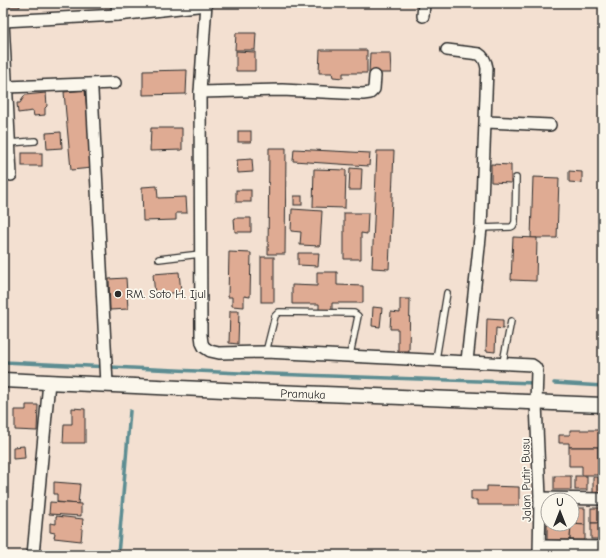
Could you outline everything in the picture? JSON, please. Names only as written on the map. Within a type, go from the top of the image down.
[{"type":"street","points":[[117,3],[118,15]]},
{"type":"street","points":[[423,16],[424,3]]},
{"type":"street","points":[[11,176],[3,21],[118,15],[206,4],[200,92],[201,335],[204,347],[210,351],[219,353],[266,352],[503,362]]},
{"type":"street","points":[[447,50],[479,54],[483,56],[487,68],[481,228],[467,361]]},
{"type":"street","points":[[200,92],[282,90],[363,94],[370,93],[374,89],[375,76]]},
{"type":"street","points":[[6,87],[115,83]]},
{"type":"street","points":[[92,91],[107,377]]},
{"type":"street","points":[[486,122],[550,125]]},
{"type":"street","name":"Jalan Putir Busu","points":[[503,362],[528,364],[535,367],[537,371],[536,403],[540,498],[539,550]]},
{"type":"street","name":"Pramuka","points":[[3,380],[49,382],[107,377],[254,392],[603,405]]},
{"type":"street","points":[[33,555],[49,382]]},
{"type":"street","points":[[580,499],[603,499]]},
{"type":"street","points":[[539,550],[603,547]]},
{"type":"lane","points":[[9,143],[35,141]]},
{"type":"lane","points":[[481,228],[514,226],[516,178]]},
{"type":"lane","points":[[160,259],[200,254]]},
{"type":"lane","points":[[436,359],[447,293]]},
{"type":"lane","points":[[266,352],[275,316],[279,312],[354,313],[358,316],[350,356]]},
{"type":"lane","points":[[503,362],[511,321]]},
{"type":"building","points":[[4,3],[19,3],[20,7],[4,7]]},
{"type":"building","points":[[236,33],[256,33],[255,50],[235,50]]},
{"type":"building","points":[[320,50],[367,50],[367,73],[343,73],[343,78],[333,77],[332,73],[319,73]]},
{"type":"building","points":[[236,51],[255,52],[255,71],[236,71]]},
{"type":"building","points":[[370,53],[390,53],[391,73],[369,73]]},
{"type":"building","points":[[187,70],[186,94],[143,95],[143,71]]},
{"type":"building","points":[[85,90],[92,168],[71,170],[64,92]]},
{"type":"building","points":[[46,93],[47,106],[45,108],[45,115],[34,116],[33,111],[18,113],[17,103],[20,103],[25,95]]},
{"type":"building","points":[[151,128],[182,128],[182,150],[150,151]]},
{"type":"building","points":[[238,131],[251,131],[251,142],[238,142]]},
{"type":"building","points":[[61,132],[62,148],[47,149],[46,133]]},
{"type":"building","points":[[269,148],[286,148],[285,254],[268,254]]},
{"type":"building","points":[[294,149],[370,153],[369,166],[293,161]]},
{"type":"building","points":[[377,151],[394,151],[389,269],[372,268]]},
{"type":"building","points":[[22,153],[42,153],[42,166],[22,166]]},
{"type":"building","points":[[252,159],[253,172],[238,173],[237,160]]},
{"type":"building","points":[[491,164],[511,165],[511,183],[491,182]]},
{"type":"building","points":[[350,168],[362,169],[361,190],[349,190]]},
{"type":"building","points":[[314,169],[346,170],[345,208],[313,207]]},
{"type":"building","points":[[569,171],[582,172],[582,183],[569,182]]},
{"type":"building","points":[[533,177],[559,178],[557,238],[531,238]]},
{"type":"building","points":[[157,186],[158,198],[186,197],[187,213],[176,213],[176,220],[143,221],[142,187]]},
{"type":"building","points":[[236,190],[251,190],[251,202],[236,202]]},
{"type":"building","points":[[294,196],[302,196],[302,205],[294,205]]},
{"type":"building","points":[[292,209],[322,211],[320,246],[300,245],[301,232],[291,231]]},
{"type":"building","points":[[344,213],[368,213],[367,234],[361,233],[361,259],[344,259]]},
{"type":"building","points":[[234,218],[251,218],[251,232],[235,232]]},
{"type":"building","points":[[513,237],[537,238],[536,281],[511,280]]},
{"type":"building","points":[[229,252],[251,253],[250,297],[244,296],[244,307],[232,306],[232,297],[228,297]]},
{"type":"building","points":[[298,253],[319,253],[318,266],[298,265]]},
{"type":"building","points":[[261,257],[274,257],[274,302],[261,302]]},
{"type":"building","points":[[179,272],[181,292],[155,295],[153,274]]},
{"type":"building","points":[[317,272],[337,272],[337,285],[363,286],[363,303],[332,303],[332,310],[319,310],[319,304],[292,304],[292,285],[317,286]]},
{"type":"building","name":"RM. Soto H. Ijul","points":[[126,278],[128,309],[110,310],[109,279]]},
{"type":"building","points":[[400,299],[410,299],[409,351],[398,351],[398,329],[390,329],[391,312],[400,313]]},
{"type":"building","points":[[373,307],[382,308],[380,327],[372,326]]},
{"type":"building","points":[[230,311],[239,311],[238,344],[229,343]]},
{"type":"building","points":[[487,319],[503,320],[503,329],[496,328],[495,352],[486,351]]},
{"type":"building","points":[[26,405],[38,405],[37,431],[15,430],[15,410],[26,410]]},
{"type":"building","points":[[72,408],[85,409],[85,443],[63,443],[64,424],[72,424]]},
{"type":"building","points":[[570,430],[603,430],[603,447],[569,447],[569,443],[559,443],[559,435],[570,435]]},
{"type":"building","points":[[24,446],[25,458],[13,459],[13,447]]},
{"type":"building","points":[[569,447],[598,447],[598,475],[582,475],[582,466],[569,466]]},
{"type":"building","points":[[554,476],[571,476],[571,490],[554,490]]},
{"type":"building","points":[[575,476],[587,476],[587,490],[575,490]]},
{"type":"building","points":[[593,477],[603,477],[603,494],[593,494]]},
{"type":"building","points":[[54,482],[80,484],[78,504],[57,502],[57,494],[54,494]]},
{"type":"building","points":[[487,486],[519,487],[519,505],[477,505],[477,500],[471,500],[471,491],[487,491]]},
{"type":"building","points":[[50,502],[81,504],[81,516],[49,514]]},
{"type":"building","points":[[580,508],[585,508],[585,525],[580,524]]},
{"type":"building","points":[[591,508],[602,508],[602,523],[591,523]]},
{"type":"building","points":[[56,516],[83,519],[81,541],[54,538],[55,533],[50,532],[50,523],[56,524]]},
{"type":"building","points":[[591,523],[602,523],[602,539],[591,539]]},
{"type":"building","points":[[580,525],[585,525],[585,540],[570,540],[570,532],[580,532]]},
{"type":"building","points":[[547,532],[570,532],[570,540],[547,540]]},
{"type":"waterway","points":[[3,362],[240,373],[535,383]]},
{"type":"waterway","points":[[554,383],[603,386]]},
{"type":"waterway","points":[[118,555],[130,411]]},
{"type":"place","name":"RM. Soto H. Ijul","points":[[118,294]]}]
